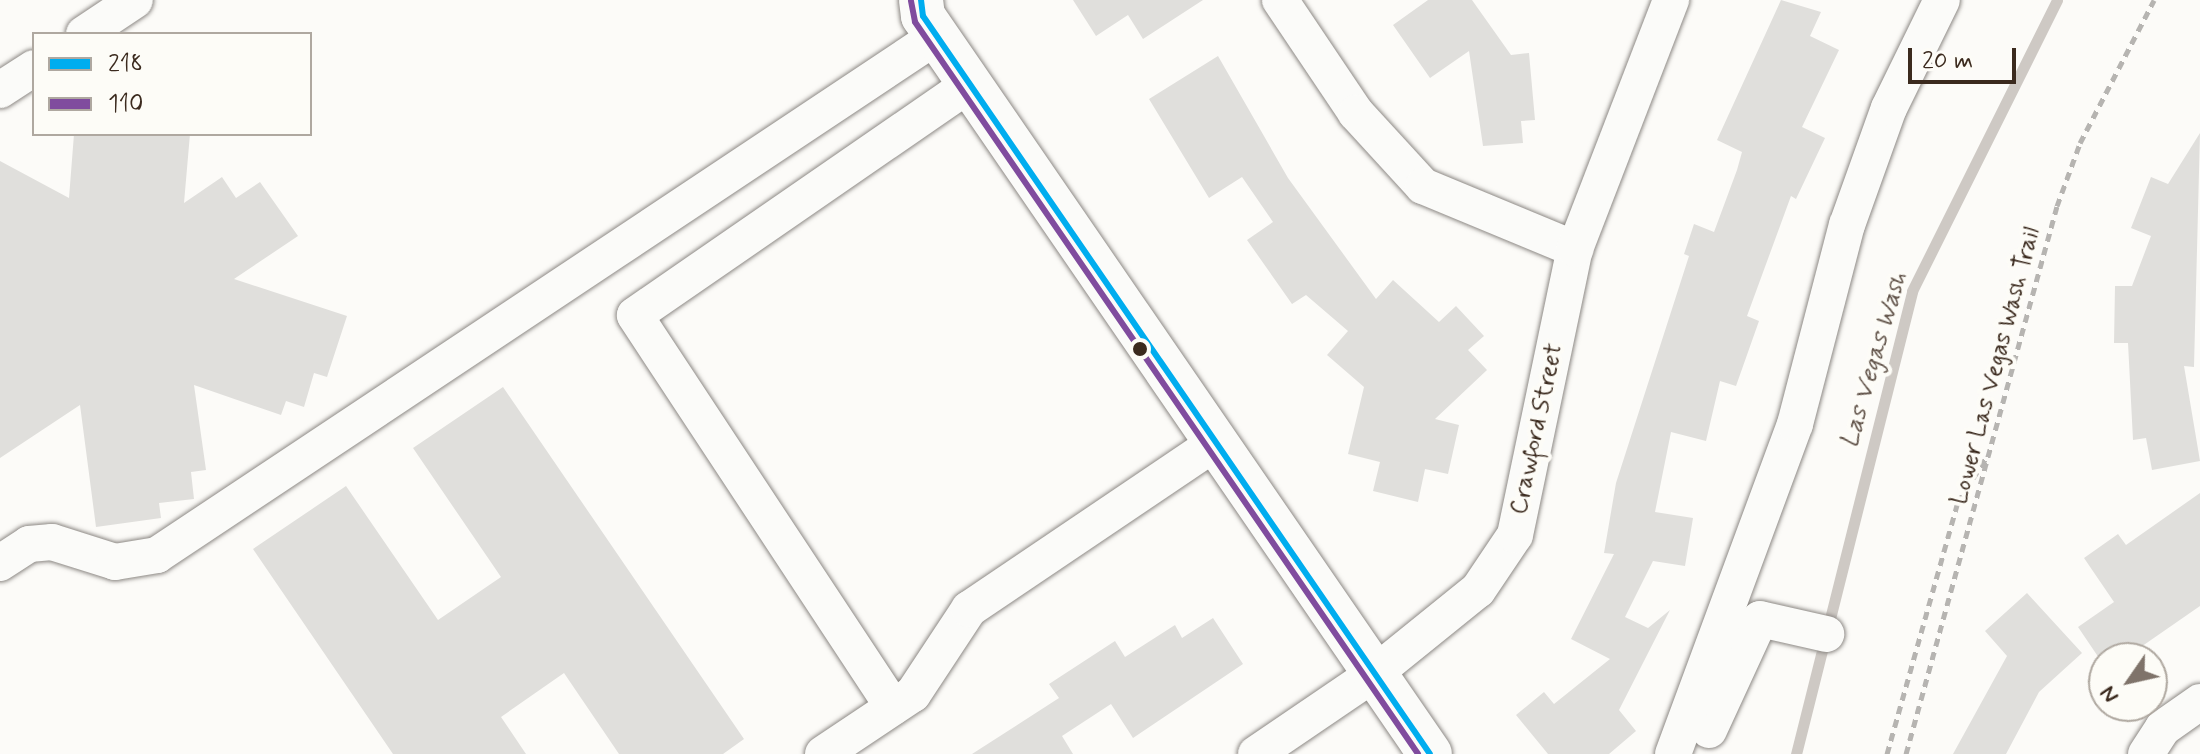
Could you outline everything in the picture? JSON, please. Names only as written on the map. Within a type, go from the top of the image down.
[{"type":"main road","points":[[916,13],[970,84],[1430,754]]},
{"type":"street","points":[[87,32],[135,0]]},
{"type":"street","points":[[1280,0],[1356,113],[1423,186],[1575,249]]},
{"type":"street","name":"Crawford Street","points":[[1256,754],[1375,673],[1478,590],[1515,535],[1575,249],[1671,0]]},
{"type":"street","points":[[1673,754],[1795,424],[1847,225],[1889,108],[1942,0]]},
{"type":"street","points":[[0,563],[29,544],[52,542],[115,562],[157,555],[916,13]]},
{"type":"street","points":[[0,90],[32,69]]},
{"type":"street","points":[[893,707],[635,315],[970,84]]},
{"type":"street","points":[[823,754],[913,694],[969,609],[1217,442]]},
{"type":"street","points":[[1699,754],[1760,619],[1826,634]]},
{"type":"street","points":[[2146,754],[2163,728],[2200,702]]},
{"type":"path","name":"Lower Las Vegas Wash Trail","points":[[1906,754],[2075,155],[2154,0]]},
{"type":"path","points":[[1887,754],[1958,502],[1989,454]]},
{"type":"building","points":[[1073,0],[1203,0],[1143,39],[1128,15],[1096,36]]},
{"type":"building","points":[[1428,0],[1472,0],[1511,55],[1529,53],[1535,120],[1521,121],[1523,143],[1483,146],[1469,51],[1430,78],[1393,25]]},
{"type":"building","points":[[1781,0],[1821,12],[1810,36],[1839,50],[1802,127],[1825,138],[1796,199],[1791,196],[1747,316],[1759,321],[1736,386],[1720,381],[1706,441],[1671,432],[1655,512],[1693,518],[1685,566],[1653,561],[1625,617],[1648,628],[1670,610],[1619,710],[1636,731],[1609,754],[1548,754],[1516,715],[1544,692],[1554,704],[1610,659],[1571,639],[1614,554],[1604,553],[1616,483],[1689,256],[1684,254],[1694,224],[1714,232],[1737,170],[1742,152],[1717,140]]},
{"type":"building","points":[[1218,56],[1288,178],[1376,299],[1393,280],[1439,322],[1456,306],[1484,336],[1468,350],[1487,370],[1435,419],[1459,425],[1448,474],[1425,469],[1418,502],[1373,491],[1380,462],[1348,454],[1364,387],[1327,355],[1348,331],[1306,295],[1292,304],[1247,240],[1273,222],[1242,177],[1209,198],[1149,99]]},
{"type":"building","points":[[2200,133],[2194,367],[2184,366],[2200,461],[2152,470],[2146,438],[2133,440],[2128,343],[2114,343],[2115,286],[2132,286],[2151,236],[2131,228],[2151,177],[2168,184]]},
{"type":"building","points":[[74,136],[190,136],[184,203],[222,177],[236,198],[260,182],[298,236],[234,279],[347,316],[327,377],[314,373],[304,407],[286,401],[281,415],[194,385],[206,470],[191,472],[194,499],[159,503],[161,518],[96,527],[80,405],[0,458],[0,161],[69,198]]},
{"type":"building","points":[[503,387],[744,739],[723,754],[619,754],[564,673],[501,717],[526,754],[393,754],[253,549],[346,486],[438,620],[501,577],[413,448]]},
{"type":"building","points":[[2200,493],[2200,606],[2148,642],[2088,642],[2078,627],[2114,602],[2084,558],[2118,534],[2126,545]]},
{"type":"building","points":[[2027,593],[2082,653],[2039,692],[2006,754],[1953,754],[2007,656],[1985,631]]},
{"type":"building","points":[[1213,618],[1243,664],[1133,738],[1111,704],[1062,736],[1073,754],[972,754],[1059,698],[1049,684],[1115,641],[1125,657],[1175,625],[1182,638]]},
{"type":"waterway","name":"Las Vegas Wash","points":[[1796,754],[1912,291],[2057,0]]},
{"type":"transit line","name":"218","points":[[921,0],[923,16],[1430,754]]},
{"type":"transit line","name":"110","points":[[911,1],[915,22],[1418,754]]}]
